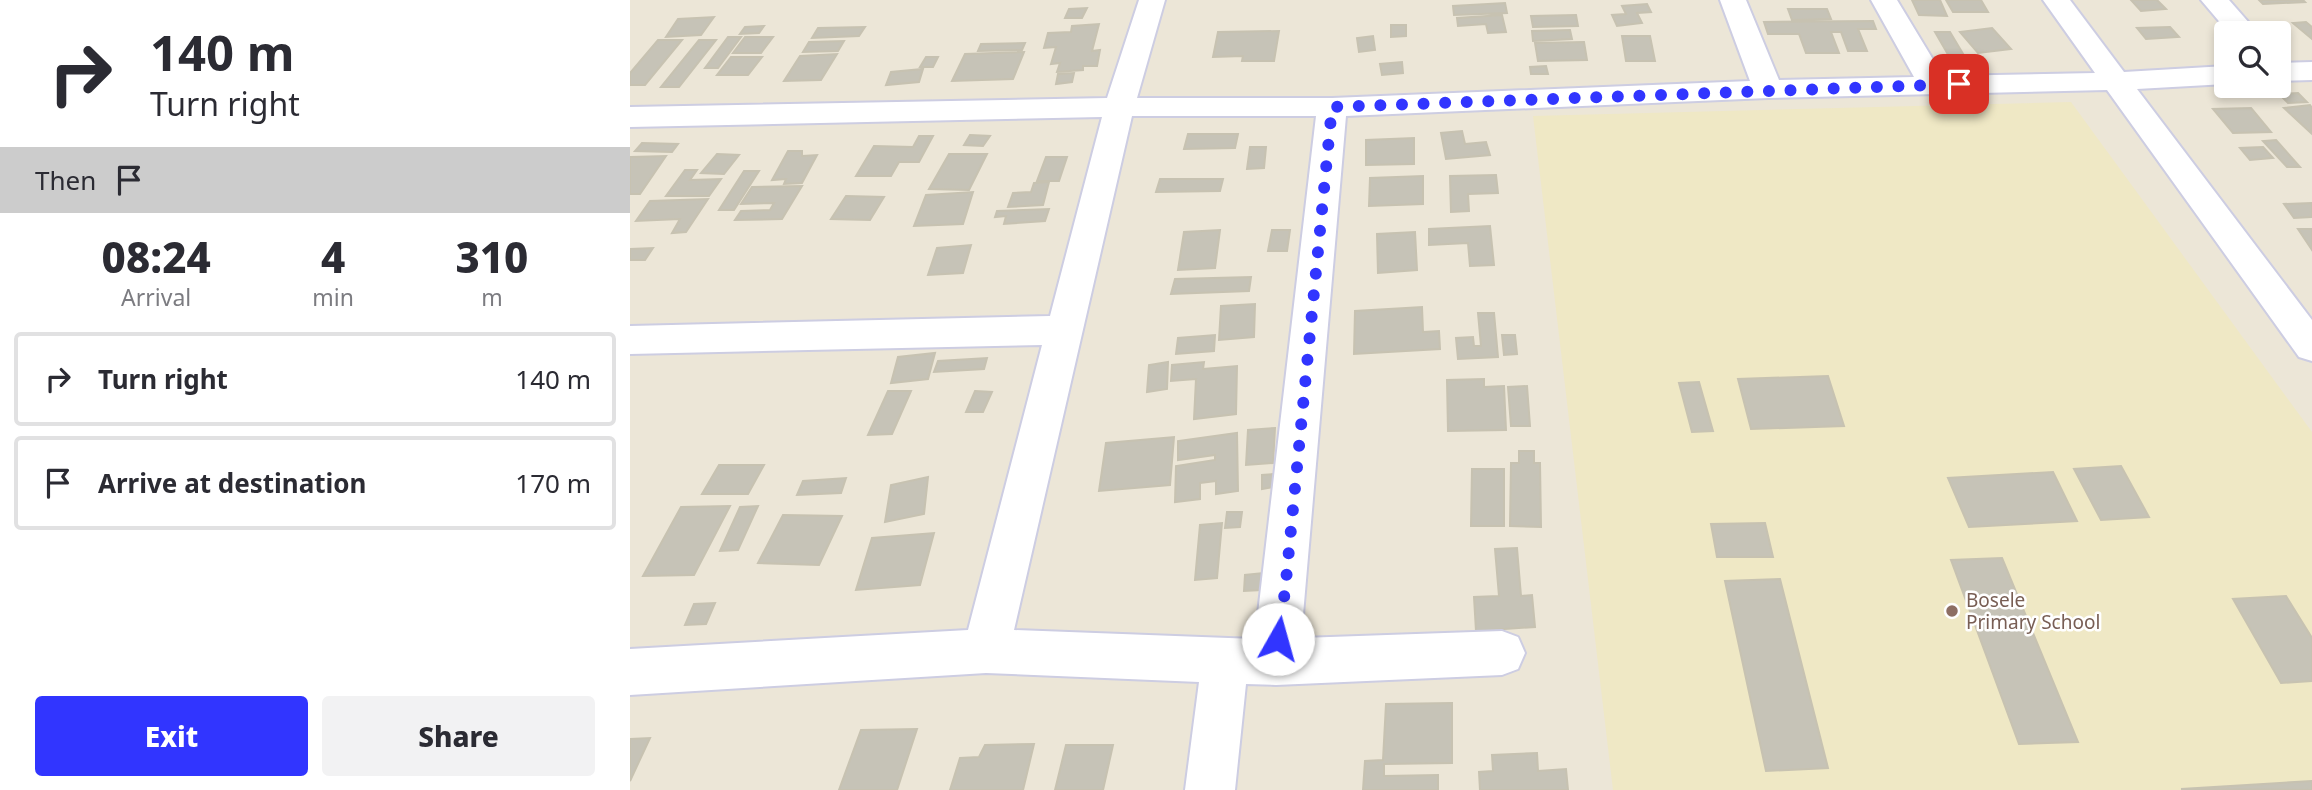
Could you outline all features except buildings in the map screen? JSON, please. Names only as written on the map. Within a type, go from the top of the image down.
[{"type":"street","points":[[986,651],[1119,107],[1152,0]]},
{"type":"street","points":[[1733,0],[1768,89]]},
{"type":"street","points":[[1884,0],[1933,84]]},
{"type":"street","points":[[2056,0],[2312,347]]},
{"type":"street","points":[[2214,0],[2233,21]]},
{"type":"street","points":[[2291,72],[2312,71]]},
{"type":"street","points":[[630,117],[1119,107],[1332,107],[1768,89],[2116,81],[2214,76]]},
{"type":"street","points":[[1276,662],[1332,107]]},
{"type":"street","points":[[2274,294],[2312,292]]},
{"type":"street","points":[[630,340],[1065,330]]},
{"type":"street","points":[[630,672],[986,651],[1276,662],[1502,653]]},
{"type":"street","points":[[1210,790],[1225,660]]},
{"type":"shaded area","name":"Bosele Primary School","points":[[2071,102],[2312,432],[2312,790],[1613,790],[1533,116]]},
{"type":"place","name":"Bosele Primary School","points":[[1952,611]]},
{"type":"route","points":[[1278,639],[1285,591],[1332,107],[1959,84]]}]
